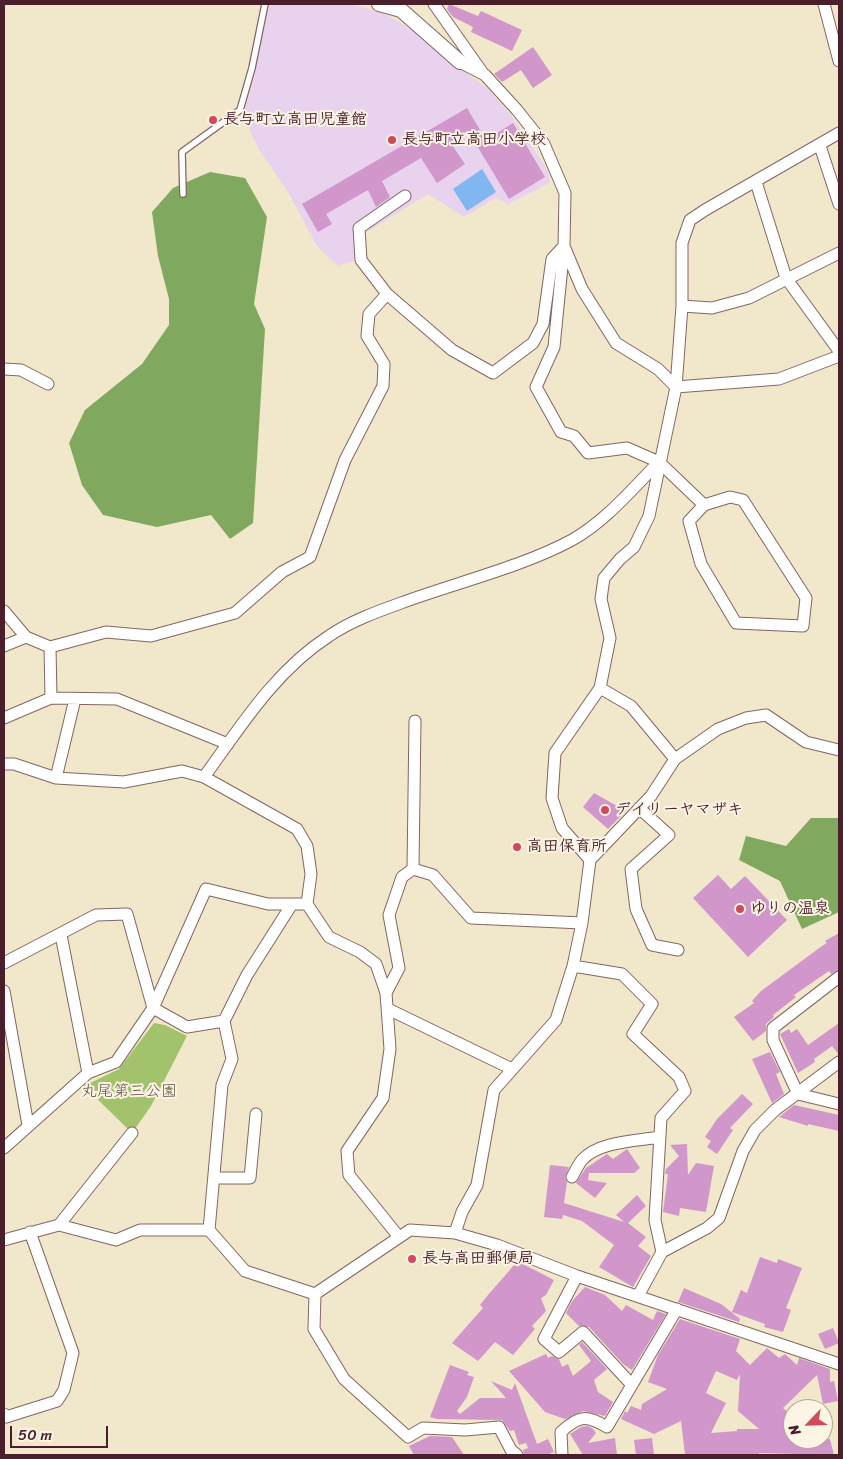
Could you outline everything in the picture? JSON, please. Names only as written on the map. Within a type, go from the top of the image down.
[{"type":"street","points":[[380,4],[401,10],[460,62],[485,75]]},
{"type":"street","points":[[434,4],[485,75],[517,110],[544,144],[565,193],[564,246],[554,347],[536,387],[561,432],[574,436],[588,453],[627,448],[659,462],[704,505]]},
{"type":"street","points":[[824,4],[839,61]]},
{"type":"street","points":[[590,860],[562,828],[552,798],[555,753],[600,688],[610,638],[601,599],[604,578],[620,559],[634,547],[649,516],[676,387],[682,306],[682,243],[690,220],[820,146],[839,133]]},
{"type":"street","points":[[820,146],[839,204]]},
{"type":"street","points":[[756,182],[786,278],[839,351]]},
{"type":"street","points":[[405,196],[359,228],[361,260],[387,294],[452,350],[493,373],[533,343],[543,324],[552,259],[564,246]]},
{"type":"street","points":[[564,246],[582,288],[616,343],[658,369],[676,387],[779,379],[839,356]]},
{"type":"street","points":[[682,306],[712,308],[749,298],[839,253]]},
{"type":"street","points":[[4,610],[26,637],[50,647],[106,632],[151,636],[236,613],[282,572],[310,557],[345,460],[384,386],[384,364],[367,336],[369,314],[387,294]]},
{"type":"street","points":[[4,369],[21,370],[48,384]]},
{"type":"street","points":[[204,777],[244,719],[302,655],[330,634],[368,615],[537,556],[571,540],[595,526],[659,462]]},
{"type":"street","points":[[730,497],[742,500],[806,598],[804,626],[736,623],[701,564],[690,521],[704,505],[730,497]]},
{"type":"street","points":[[4,646],[26,637]]},
{"type":"street","points":[[50,647],[51,698]]},
{"type":"street","points":[[600,688],[631,706],[675,759]]},
{"type":"street","points":[[4,718],[51,698],[117,699],[228,744]]},
{"type":"street","points":[[56,778],[75,699]]},
{"type":"street","points":[[455,1233],[462,1212],[477,1185],[494,1090],[556,1020],[573,966],[582,923],[590,860],[651,796],[675,759],[718,729],[746,718],[766,715],[806,742],[839,750]]},
{"type":"street","points":[[413,869],[415,721]]},
{"type":"street","points":[[4,764],[14,764],[56,778],[124,782],[182,771],[204,777],[297,829],[307,846],[311,874],[307,904],[329,937],[360,952],[376,964],[386,993],[390,1049],[383,1098],[347,1151],[349,1176],[399,1237]]},
{"type":"street","points":[[640,808],[669,835],[631,869],[636,910],[652,944],[678,950]]},
{"type":"street","points":[[413,869],[433,876],[471,918],[582,923]]},
{"type":"street","points":[[386,993],[399,968],[389,915],[402,877],[413,869]]},
{"type":"street","points":[[4,1148],[88,1073],[116,1062],[153,1008],[206,889],[268,904],[307,904]]},
{"type":"street","points":[[292,904],[248,975],[224,1021],[232,1059],[222,1084],[209,1230],[245,1271],[315,1294]]},
{"type":"street","points":[[4,963],[61,935],[96,915],[127,914],[153,1008],[186,1027],[224,1021]]},
{"type":"street","points":[[61,935],[88,1073]]},
{"type":"street","points":[[573,966],[622,974],[652,1004],[633,1034],[679,1077],[685,1091],[661,1118],[655,1220],[662,1252]]},
{"type":"street","points":[[798,1094],[773,1040],[773,1028],[839,978]]},
{"type":"street","points":[[4,991],[28,1125]]},
{"type":"street","points":[[388,1009],[512,1069]]},
{"type":"street","points":[[638,1296],[662,1252],[707,1228],[720,1218],[743,1151],[755,1130],[775,1110],[839,1062]]},
{"type":"street","points":[[798,1094],[839,1104]]},
{"type":"street","points":[[214,1178],[250,1178],[256,1114]]},
{"type":"street","points":[[60,1225],[132,1132]]},
{"type":"street","points":[[572,1177],[582,1160],[595,1151],[632,1141],[660,1138]]},
{"type":"street","points":[[4,1240],[60,1225],[116,1240],[140,1230],[209,1230]]},
{"type":"street","points":[[315,1294],[410,1230],[455,1233],[497,1245],[577,1276],[839,1364]]},
{"type":"street","points":[[4,1414],[6,1417],[57,1401],[64,1390],[72,1353],[30,1232]]},
{"type":"street","points":[[577,1276],[544,1339],[559,1352],[583,1332],[632,1386]]},
{"type":"street","points":[[315,1294],[314,1329],[344,1379],[408,1437],[423,1428],[465,1430],[499,1427],[511,1450],[517,1455]]},
{"type":"street","points":[[562,1455],[562,1432],[574,1420],[592,1418],[607,1427],[677,1309]]},
{"type":"lane","points":[[183,194],[182,152],[240,110],[252,68],[265,4]]},
{"type":"shaded area","name":"長与町立高田小学校","points":[[270,4],[352,4],[387,15],[415,31],[487,88],[511,115],[547,169],[550,183],[508,204],[496,198],[464,217],[428,194],[365,233],[356,260],[338,266],[317,246],[288,192],[258,148],[243,116],[252,67]]},
{"type":"green space","points":[[210,172],[245,178],[267,217],[254,304],[265,329],[253,523],[230,539],[211,515],[157,527],[103,515],[82,485],[69,443],[85,410],[142,364],[169,325],[169,299],[158,256],[152,212],[173,188]]},
{"type":"green space","points":[[811,818],[839,818],[839,912],[802,929],[780,881],[739,860],[746,836],[786,846]]},
{"type":"green space","name":"丸尾第三公園","points":[[154,1023],[165,1025],[187,1036],[151,1106],[132,1133],[84,1086],[119,1069]]},
{"type":"water","points":[[482,169],[496,192],[467,211],[453,189]]},
{"type":"building","points":[[449,4],[478,16],[481,11],[522,30],[512,51],[471,32],[473,27],[453,17],[447,9]]},
{"type":"building","points":[[533,47],[552,75],[533,88],[521,70],[502,82],[494,74]]},
{"type":"building","points":[[467,108],[486,140],[513,123],[545,177],[509,199],[468,131],[450,142],[465,164],[437,183],[421,158],[382,181],[390,197],[376,207],[368,190],[326,214],[332,224],[318,232],[302,204]]},
{"type":"building","name":"デイリーヤマザキ","points":[[594,793],[626,811],[608,829],[583,807]]},
{"type":"building","name":"ゆりの温泉","points":[[718,875],[731,889],[745,876],[787,920],[748,957],[693,898]]},
{"type":"building","points":[[839,933],[839,970],[831,974],[829,971],[794,995],[796,997],[773,1015],[774,1017],[766,1024],[766,1031],[753,1041],[734,1017],[754,1003],[752,1001],[761,991],[827,943],[825,941]]},
{"type":"building","points":[[839,1023],[839,1055],[832,1046],[814,1059],[815,1062],[798,1073],[780,1034],[789,1029],[791,1033],[797,1029],[808,1045]]},
{"type":"building","points":[[770,1052],[780,1072],[776,1074],[784,1094],[772,1103],[752,1059]]},
{"type":"building","points":[[742,1094],[753,1104],[730,1128],[733,1130],[717,1154],[707,1147],[711,1141],[705,1137],[717,1119]]},
{"type":"building","points":[[794,1105],[839,1115],[839,1131],[808,1124],[808,1126],[779,1117]]},
{"type":"building","points":[[687,1144],[688,1175],[696,1163],[714,1166],[706,1212],[680,1208],[679,1216],[663,1212],[668,1174],[665,1174],[666,1169],[679,1156],[670,1145]]},
{"type":"building","points":[[627,1149],[640,1168],[634,1173],[589,1173],[588,1180],[607,1183],[595,1198],[576,1183],[586,1168],[607,1154],[613,1159]]},
{"type":"building","points":[[550,1165],[569,1167],[565,1177],[567,1182],[564,1203],[624,1222],[616,1215],[637,1195],[646,1206],[628,1223],[646,1237],[638,1246],[651,1256],[633,1287],[599,1267],[614,1245],[582,1221],[563,1215],[562,1219],[544,1217]]},
{"type":"building","points":[[760,1257],[777,1263],[778,1259],[802,1268],[786,1308],[791,1310],[783,1332],[764,1327],[765,1324],[732,1312],[741,1290],[747,1293]]},
{"type":"building","points":[[521,1263],[554,1280],[546,1295],[541,1298],[546,1311],[532,1326],[535,1329],[513,1355],[495,1342],[478,1361],[452,1343],[483,1308],[480,1305],[488,1295],[515,1264],[518,1267]]},
{"type":"building","points":[[585,1287],[605,1295],[622,1311],[626,1305],[653,1320],[657,1311],[666,1314],[632,1370],[623,1364],[589,1327],[579,1326],[566,1313],[572,1301]]},
{"type":"building","points":[[684,1288],[721,1304],[740,1319],[739,1322],[678,1302]]},
{"type":"building","points":[[680,1319],[740,1339],[736,1351],[750,1365],[767,1348],[779,1358],[785,1354],[797,1365],[799,1358],[830,1369],[830,1382],[834,1381],[838,1401],[833,1402],[833,1399],[822,1399],[817,1375],[792,1399],[783,1399],[783,1449],[832,1449],[834,1455],[759,1453],[759,1455],[685,1455],[681,1421],[654,1434],[621,1419],[625,1411],[627,1413],[631,1406],[641,1410],[642,1404],[667,1389],[648,1382],[658,1355]],"holes":[[[716,1371],[737,1380],[740,1374],[738,1411],[759,1429],[737,1429],[737,1431],[711,1433],[726,1403],[706,1393]]]},
{"type":"building","points":[[833,1328],[839,1343],[825,1349],[818,1334]]},
{"type":"building","points":[[582,1342],[607,1369],[594,1380],[598,1392],[613,1402],[605,1416],[583,1411],[565,1419],[545,1412],[509,1371],[546,1354],[548,1358],[552,1356],[559,1359],[562,1367],[568,1364],[573,1376],[591,1361],[579,1345]]},
{"type":"building","points":[[450,1365],[469,1372],[467,1375],[474,1377],[467,1397],[457,1411],[460,1414],[480,1398],[506,1398],[491,1381],[512,1390],[515,1383],[537,1444],[548,1439],[554,1452],[547,1455],[524,1455],[523,1450],[528,1448],[526,1443],[519,1445],[514,1430],[510,1431],[502,1420],[437,1419],[430,1417]]},
{"type":"building","points":[[587,1426],[596,1433],[588,1443],[615,1438],[617,1455],[583,1455],[570,1434],[581,1427]]},
{"type":"building","points":[[430,1436],[452,1437],[464,1455],[414,1455],[409,1446]]},
{"type":"building","points":[[652,1438],[654,1455],[636,1455],[634,1440]]},
{"type":"place","name":"長与町立高田児童館","points":[[213,120]]},
{"type":"place","name":"長与町立高田小学校","points":[[392,140]]},
{"type":"place","name":"デイリーヤマザキ","points":[[605,810]]},
{"type":"place","name":"高田保育所","points":[[517,847]]},
{"type":"place","name":"ゆりの温泉","points":[[740,909]]},
{"type":"place","name":"長与高田郵便局","points":[[412,1259]]}]
